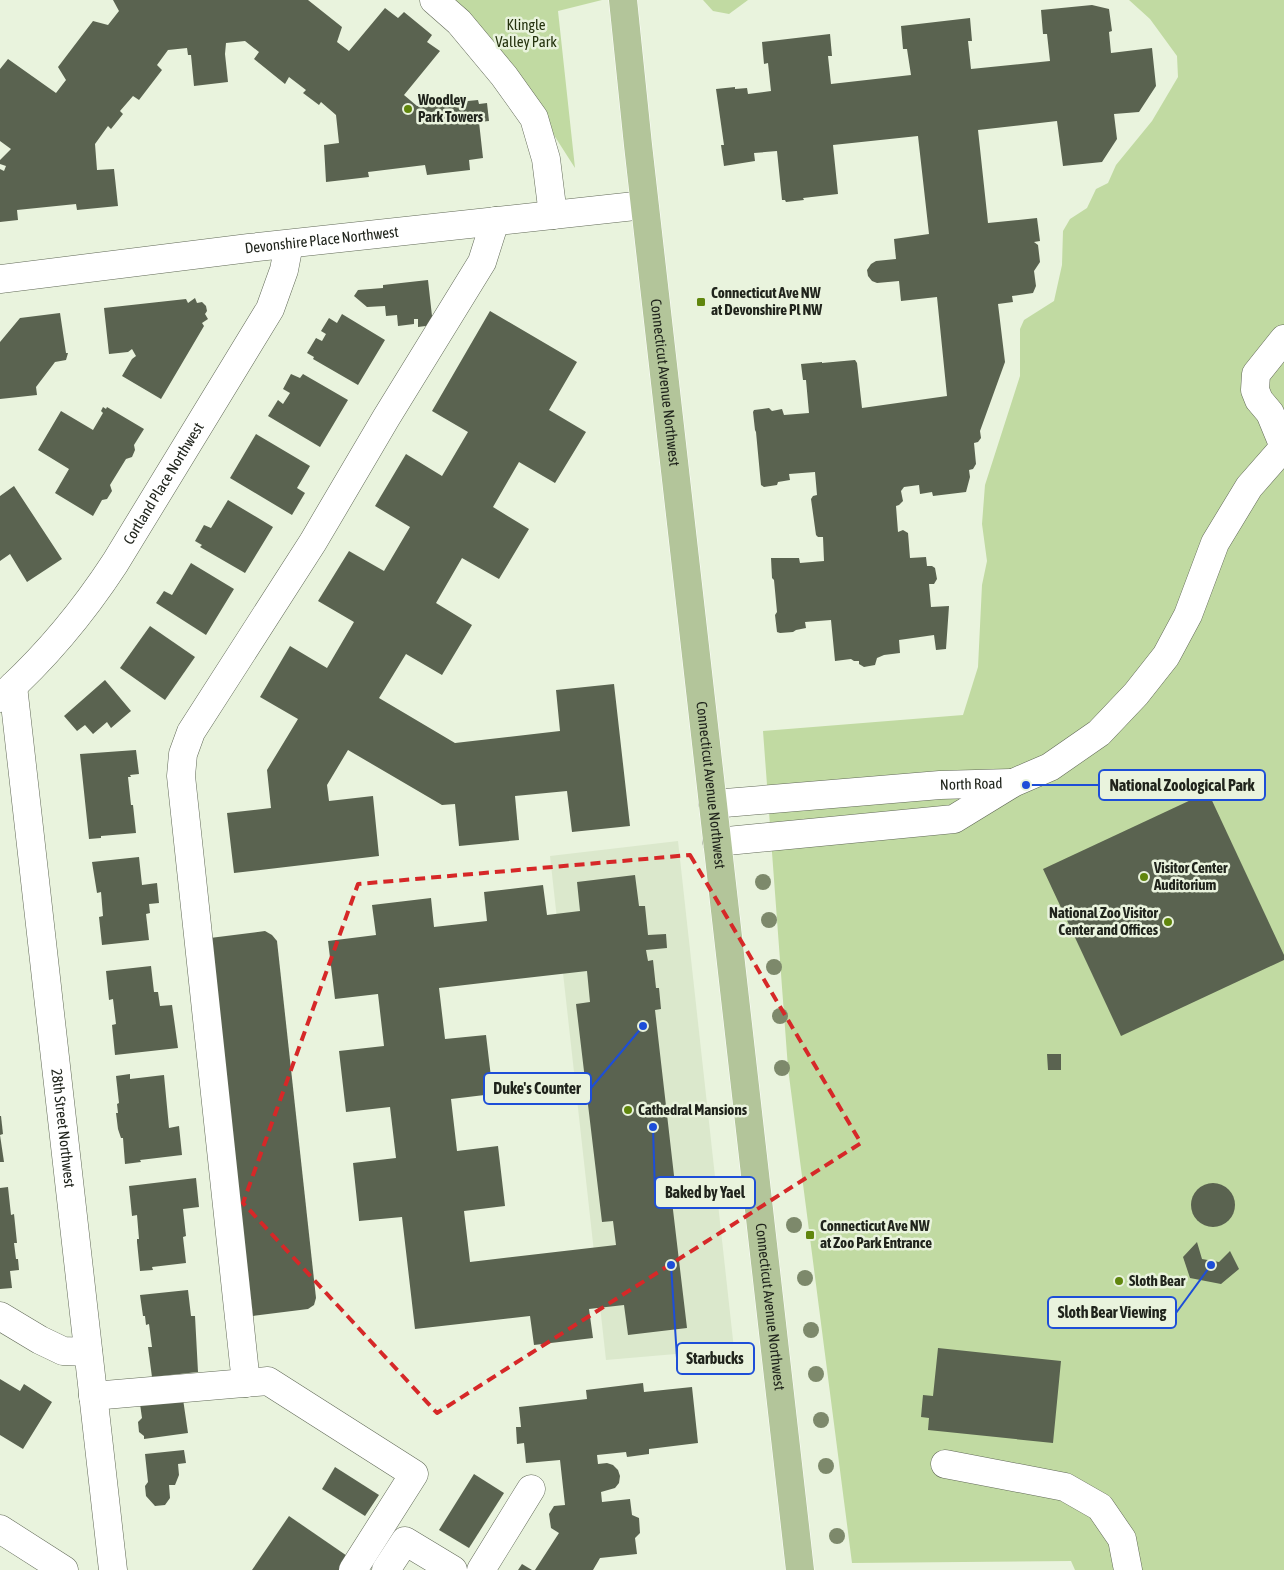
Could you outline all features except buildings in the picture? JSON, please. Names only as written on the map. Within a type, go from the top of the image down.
[{"type":"main road","name":"Connecticut Avenue Northwest","points":[[623,0],[644,205],[800,1570]]},
{"type":"street","points":[[434,0],[459,22],[504,76],[534,118],[546,159],[553,215]]},
{"type":"street","name":"Devonshire Place Northwest","points":[[0,279],[289,244],[644,205]]},
{"type":"street","points":[[246,1383],[181,776],[183,754],[191,732],[313,542],[386,418],[482,262],[495,221]]},
{"type":"street","name":"Cortland Place Northwest","points":[[7,692],[70,625],[115,563],[270,309],[284,270],[289,244]]},
{"type":"street","points":[[1013,783],[1050,766],[1098,733],[1136,694],[1166,656],[1188,615],[1215,543],[1249,487],[1284,447],[1270,413],[1259,400],[1255,390],[1256,374],[1284,339]]},
{"type":"street","name":"28th Street Northwest","points":[[7,692],[113,1570]]},
{"type":"street","name":"North Road","points":[[713,804],[940,785],[1013,783]]},
{"type":"street","name":"North Road","points":[[717,842],[954,819],[1013,783]]},
{"type":"street","points":[[0,1316],[40,1340],[64,1351],[88,1352]]},
{"type":"street","points":[[93,1396],[268,1381],[414,1474],[352,1570]]},
{"type":"street","points":[[945,1464],[1065,1487],[1100,1507],[1122,1539],[1128,1570]]},
{"type":"street","points":[[481,1570],[531,1489]]},
{"type":"street","points":[[0,1529],[64,1570]]},
{"type":"street","points":[[386,1570],[405,1541],[453,1570]]},
{"type":"highlighted area","points":[[690,855],[861,1143],[437,1413],[243,1203],[358,884]]},
{"type":"shaded area","points":[[678,841],[734,1349],[606,1360],[550,856]]},
{"type":"green space","name":"Klingle Valley Park","points":[[443,0],[602,0],[558,11],[575,168],[506,60]]},
{"type":"green space","points":[[703,0],[748,0],[729,14],[713,11]]},
{"type":"green space","points":[[1129,0],[1284,0],[1284,1570],[1075,1570],[1071,1561],[852,1563],[788,1068],[763,731],[963,715],[978,667],[982,585],[987,561],[982,524],[985,485],[1020,376],[1020,329],[1024,320],[1054,301],[1062,265],[1063,231],[1070,219],[1087,208],[1096,189],[1108,183],[1116,165],[1152,121],[1178,77],[1177,56],[1150,19]]},
{"type":"place","name":"Woodley Park Towers","points":[[408,109]]},
{"type":"place","name":"Connecticut Ave NW at Devonshire Pl NW","points":[[701,302]]},
{"type":"place","name":"National Zoological Park","points":[[1026,785]]},
{"type":"place","name":"Visitor Center Auditorium","points":[[1144,877]]},
{"type":"place","name":"National Zoo Visitor Center and Offices","points":[[1168,922]]},
{"type":"place","name":"Duke's Counter","points":[[643,1026]]},
{"type":"place","name":"Cathedral Mansions","points":[[628,1110]]},
{"type":"place","name":"Baked by Yael","points":[[653,1127]]},
{"type":"place","name":"Connecticut Ave NW at Zoo Park Entrance","points":[[810,1235]]},
{"type":"place","name":"Starbucks","points":[[671,1265]]},
{"type":"place","name":"Sloth Bear Viewing","points":[[1211,1265]]},
{"type":"place","name":"Sloth Bear","points":[[1119,1281]]}]
